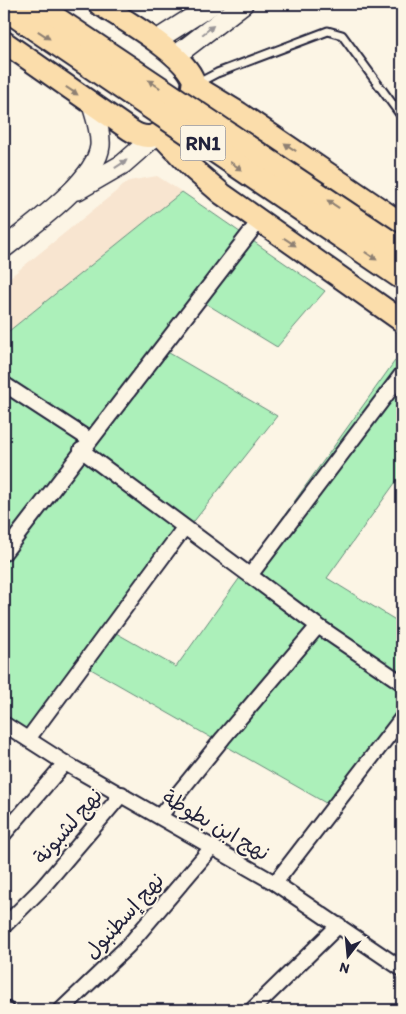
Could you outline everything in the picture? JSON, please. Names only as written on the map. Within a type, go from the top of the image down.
[{"type":"highway","name":"RN1","points":[[34,4],[402,251]]},
{"type":"highway","name":"RN1","points":[[4,7],[402,277]]},
{"type":"main road","points":[[64,198],[123,164],[183,108],[194,86],[191,75],[174,57],[155,41],[99,4]]},
{"type":"main road","points":[[155,41],[214,4]]},
{"type":"main road","points":[[174,57],[243,4]]},
{"type":"main road","points":[[4,42],[135,134],[146,136],[157,134]]},
{"type":"main road","points":[[194,86],[240,113],[402,224]]},
{"type":"main road","points":[[4,248],[64,198],[88,173],[98,156],[100,136],[92,104]]},
{"type":"main road","points":[[157,134],[222,194],[402,320]]},
{"type":"street","points":[[4,553],[85,445],[259,221]]},
{"type":"street","points":[[251,574],[402,374]]},
{"type":"street","points":[[4,384],[85,445],[184,528],[251,574],[318,626],[402,683]]},
{"type":"street","points":[[28,739],[184,528]]},
{"type":"street","points":[[160,816],[318,626]]},
{"type":"street","points":[[276,883],[402,718]]},
{"type":"street","name":"نهج ابن بطوطة","points":[[4,724],[65,763],[276,883],[402,969]]},
{"type":"street","points":[[4,834],[65,763]]},
{"type":"street","name":"نهج لشبونة","points":[[4,926],[42,888],[122,794]]},
{"type":"street","name":"نهج إسطنبول","points":[[61,1010],[128,946],[213,846]]},
{"type":"street","points":[[252,1010],[339,925]]},
{"type":"lane","points":[[194,86],[212,75],[328,31],[342,35],[402,116]]},
{"type":"shaded area","points":[[157,176],[182,192],[4,335],[4,282],[129,181]]},
{"type":"green space","points":[[182,192],[325,291],[277,347],[200,300],[164,350],[277,416],[109,629],[176,667],[402,351],[402,477],[400,476],[327,578],[402,624],[402,732],[338,810],[82,664],[25,730],[4,717],[4,335]]}]
